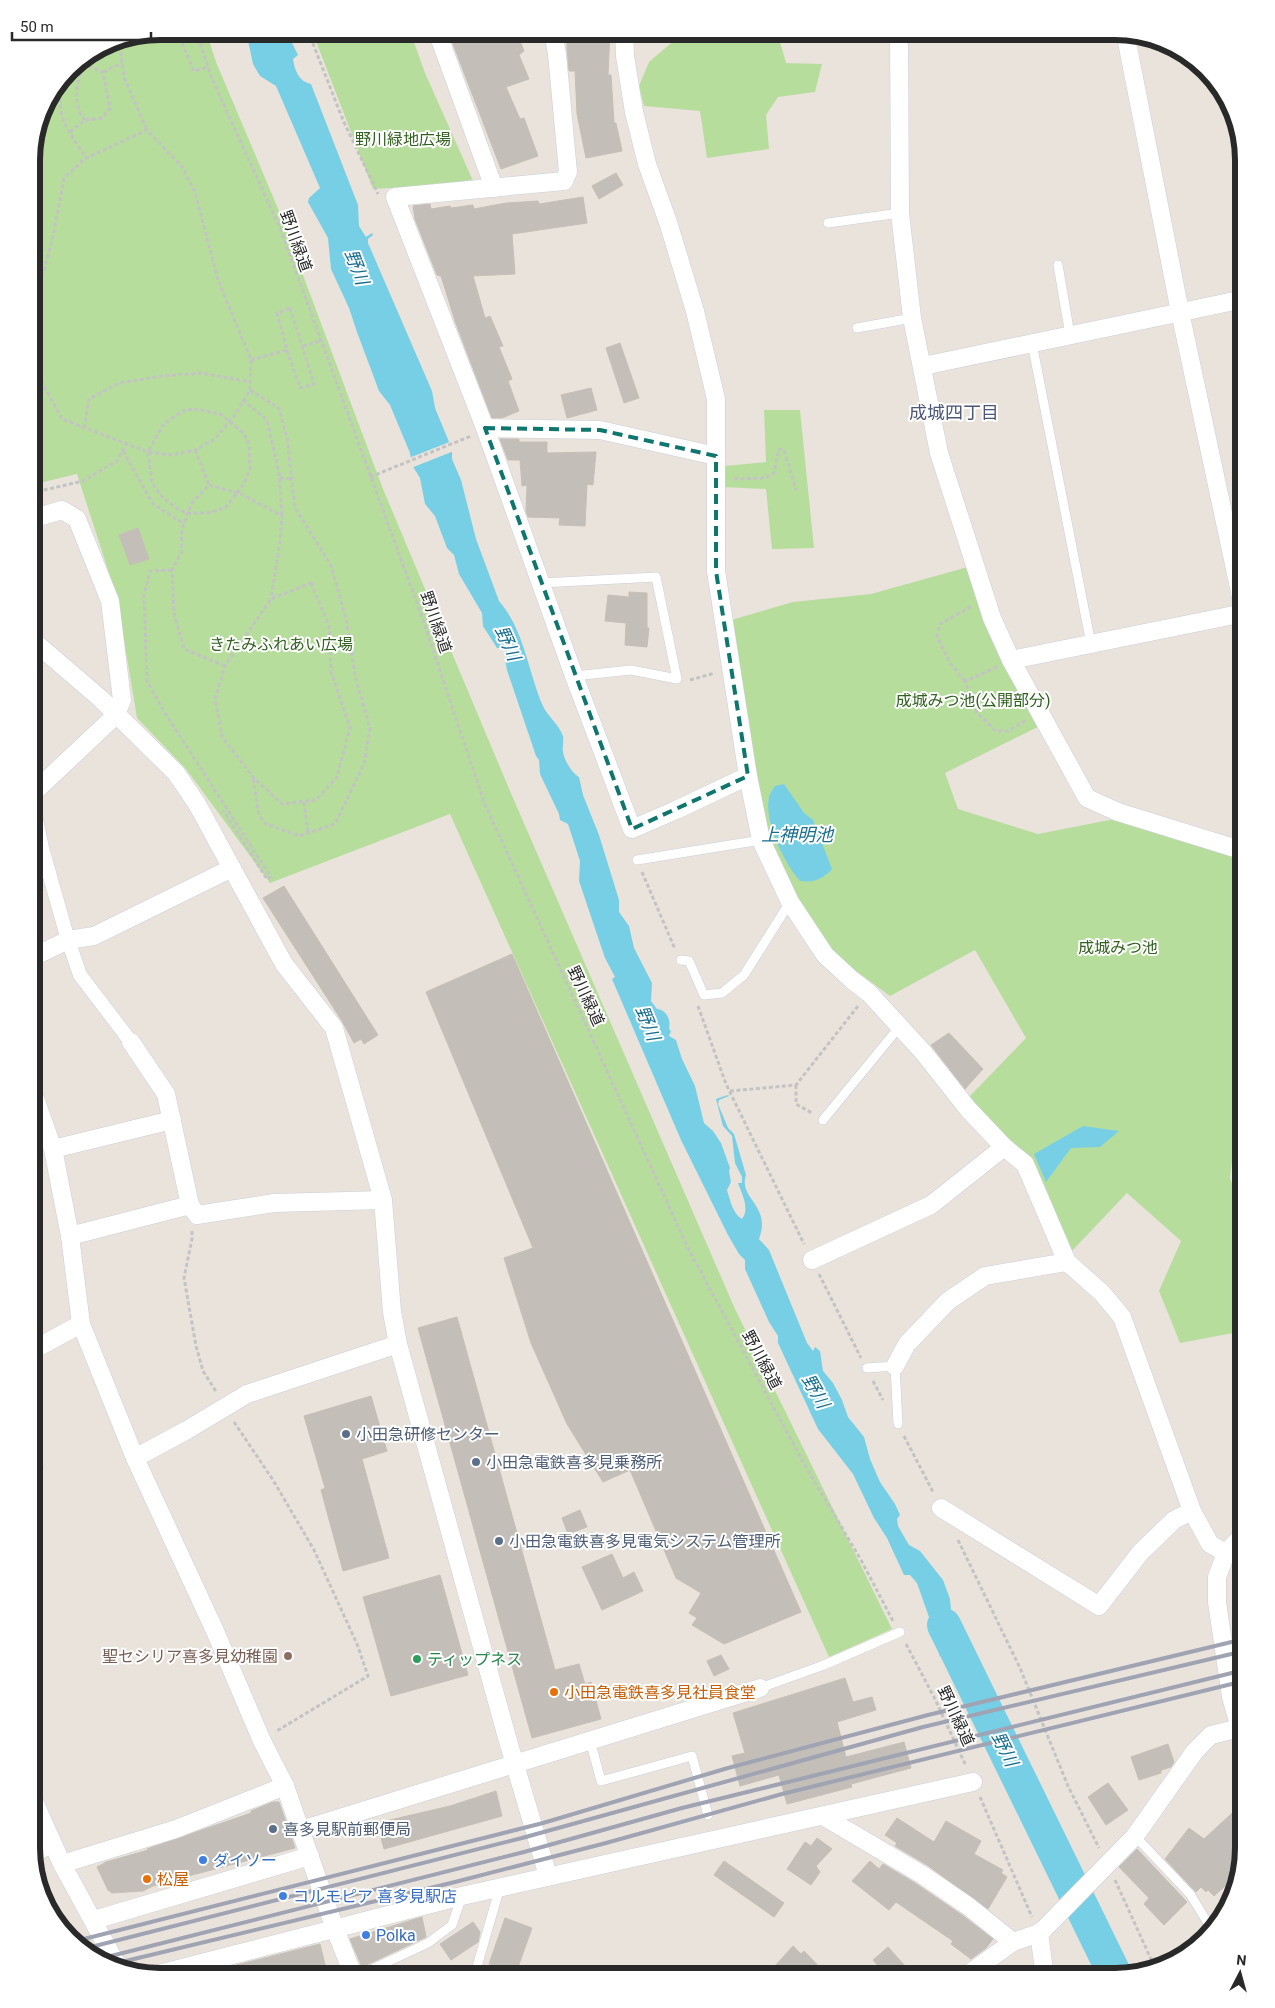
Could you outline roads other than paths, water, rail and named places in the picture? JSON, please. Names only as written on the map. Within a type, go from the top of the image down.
[{"type":"street","points":[[440,40],[494,188]]},
{"type":"street","points":[[555,40],[568,172],[564,181],[395,197],[485,428],[574,676],[632,829],[748,776]]},
{"type":"street","points":[[624,40],[634,112],[647,164],[668,222],[695,311],[716,399],[716,571],[748,776],[761,840],[790,902],[824,955],[869,993],[900,1026],[968,1110],[1004,1147],[1025,1164],[1067,1262],[1102,1293],[1122,1317],[1192,1511],[1210,1544],[1226,1553]]},
{"type":"street","points":[[899,40],[900,213],[912,318],[939,453],[992,618],[1011,660],[1087,798],[1118,812],[1235,848]]},
{"type":"street","points":[[1127,40],[1180,312],[1235,570]]},
{"type":"street","points":[[923,366],[1235,301]]},
{"type":"street","points":[[485,428],[600,430],[716,456]]},
{"type":"street","points":[[40,517],[62,510],[77,519],[110,601],[122,700],[116,715],[40,787]]},
{"type":"street","points":[[1011,660],[1235,614]]},
{"type":"street","points":[[40,647],[102,699],[176,773],[197,804],[284,964],[334,1028],[383,1200],[392,1312],[398,1344],[548,1876]]},
{"type":"street","points":[[40,839],[68,940],[80,975],[131,1042],[166,1094],[194,1210]]},
{"type":"street","points":[[40,954],[68,940],[94,936],[232,868]]},
{"type":"street","points":[[40,1112],[53,1149],[70,1236],[80,1324],[135,1458],[262,1741],[285,1786],[335,1929],[351,1968]]},
{"type":"street","points":[[53,1149],[172,1120]]},
{"type":"street","points":[[812,1260],[931,1204],[1004,1147]]},
{"type":"street","points":[[70,1236],[194,1210],[274,1203],[383,1200]]},
{"type":"street","points":[[895,1366],[907,1344],[948,1301],[985,1276],[1067,1262]]},
{"type":"street","points":[[40,1346],[80,1324]]},
{"type":"street","points":[[135,1458],[247,1394],[398,1344]]},
{"type":"street","points":[[941,1508],[1098,1606],[1140,1553],[1174,1520],[1192,1511]]},
{"type":"street","points":[[1235,1544],[1226,1553],[1217,1576],[1216,1602],[1231,1697],[1235,1708]]},
{"type":"street","points":[[301,1830],[760,1688]]},
{"type":"street","points":[[977,1968],[1013,1942],[1042,1931],[1135,1836],[1194,1751],[1211,1735],[1235,1729]]},
{"type":"street","points":[[182,1968],[500,1887],[973,1782]]},
{"type":"street","points":[[62,1864],[176,1829],[285,1786]]},
{"type":"street","points":[[40,1815],[62,1864],[114,1959]]},
{"type":"street","points":[[823,1816],[921,1874],[968,1906],[1013,1942]]},
{"type":"street","points":[[40,1850],[52,1843]]},
{"type":"street","points":[[94,1920],[310,1856]]},
{"type":"street","points":[[1042,1931],[1044,1968]]},
{"type":"lane","points":[[828,223],[900,213]]},
{"type":"lane","points":[[1058,265],[1070,335]]},
{"type":"lane","points":[[857,328],[912,318]]},
{"type":"lane","points":[[1032,343],[1091,644]]},
{"type":"lane","points":[[541,582],[656,577],[677,679],[632,670],[574,676]]},
{"type":"lane","points":[[637,860],[761,840]]},
{"type":"lane","points":[[681,960],[690,960],[704,995],[722,994],[744,975],[790,902]]},
{"type":"lane","points":[[823,1120],[900,1026]]},
{"type":"lane","points":[[867,1368],[895,1366],[898,1424]]},
{"type":"lane","points":[[760,1688],[900,1632]]},
{"type":"lane","points":[[590,1740],[601,1781],[692,1756],[708,1815]]},
{"type":"lane","points":[[1135,1836],[1190,1894],[1208,1923]]},
{"type":"lane","points":[[477,1968],[500,1887]]},
{"type":"lane","points":[[371,1968],[428,1942],[452,1925],[462,1896]]},
{"type":"water","points":[[248,40],[290,40],[298,55],[293,59],[296,71],[300,78],[311,84],[358,205],[359,226],[366,237],[372,233],[373,235],[368,239],[368,243],[432,391],[435,408],[452,449],[452,459],[461,480],[476,539],[499,601],[520,637],[544,708],[559,727],[563,736],[565,759],[579,777],[583,795],[599,835],[619,900],[619,912],[629,926],[634,948],[652,983],[651,1001],[657,1009],[663,1011],[668,1016],[669,1029],[671,1031],[669,1036],[676,1040],[682,1059],[695,1086],[704,1123],[713,1131],[721,1143],[730,1168],[731,1182],[727,1190],[732,1206],[736,1214],[742,1219],[745,1206],[738,1183],[742,1183],[742,1177],[735,1163],[732,1136],[723,1126],[716,1099],[728,1095],[719,1100],[718,1104],[728,1128],[734,1134],[746,1175],[746,1190],[761,1218],[762,1227],[759,1239],[769,1250],[807,1343],[813,1351],[815,1347],[820,1351],[823,1371],[833,1383],[848,1417],[864,1437],[870,1459],[880,1482],[900,1515],[897,1519],[898,1526],[909,1545],[920,1551],[943,1580],[950,1599],[953,1631],[974,1665],[959,1667],[953,1648],[948,1648],[942,1652],[940,1657],[938,1649],[929,1633],[930,1620],[917,1583],[910,1575],[904,1575],[887,1538],[874,1518],[853,1474],[818,1429],[778,1343],[778,1336],[769,1322],[745,1269],[745,1260],[739,1254],[728,1235],[681,1140],[612,979],[615,977],[605,958],[579,881],[580,861],[568,824],[560,820],[540,774],[539,760],[507,670],[506,654],[503,648],[497,648],[483,626],[482,613],[459,574],[454,555],[447,548],[435,516],[425,504],[420,478],[412,465],[410,453],[390,405],[379,391],[349,308],[331,269],[328,238],[308,202],[309,198],[320,188],[276,86],[260,76],[253,64]]},
{"type":"water","name":"上神明池","points":[[784,784],[804,813],[813,820],[832,869],[818,880],[800,881],[788,864],[772,830],[768,807],[769,797],[775,786]]},
{"type":"water","points":[[1083,1126],[1119,1131],[1100,1147],[1071,1148],[1046,1182],[1034,1154]]},
{"type":"waterway","name":"野川","points":[[944,1625],[1112,1968]]},
{"type":"railway","points":[[83,1939],[543,1823],[728,1768],[928,1715],[1235,1641]]},
{"type":"railway","points":[[92,1947],[522,1838],[923,1727],[1235,1653]]},
{"type":"railway","points":[[108,1957],[524,1852],[682,1808],[1235,1672]]},
{"type":"railway","points":[[121,1962],[455,1882],[606,1843],[782,1794],[1235,1683]]},
{"type":"place","name":"小田急研修センター","points":[[346,1434]]},
{"type":"place","name":"小田急電鉄喜多見乗務所","points":[[476,1462]]},
{"type":"place","name":"小田急電鉄喜多見電気システム管理所","points":[[499,1541]]},
{"type":"place","name":"聖セシリア喜多見幼稚園","points":[[288,1656]]},
{"type":"place","name":"ティップネス","points":[[417,1659]]},
{"type":"place","name":"小田急電鉄喜多見社員食堂","points":[[554,1692]]},
{"type":"place","name":"喜多見駅前郵便局","points":[[273,1829]]},
{"type":"place","name":"ダイソー","points":[[203,1860]]},
{"type":"place","name":"松屋","points":[[147,1879]]},
{"type":"place","name":"コルモピア 喜多見駅店","points":[[283,1896]]},
{"type":"place","name":"Polka","points":[[366,1935]]},
{"type":"district","name":"成城四丁目","points":[[954,412]]},
{"type":"park label","name":"野川緑地広場","points":[[403,139]]},
{"type":"park label","name":"きたみふれあい広場","points":[[281,644]]},
{"type":"park label","name":"成城みつ池(公開部分)","points":[[973,700]]},
{"type":"park label","name":"成城みつ池","points":[[1118,947]]}]
